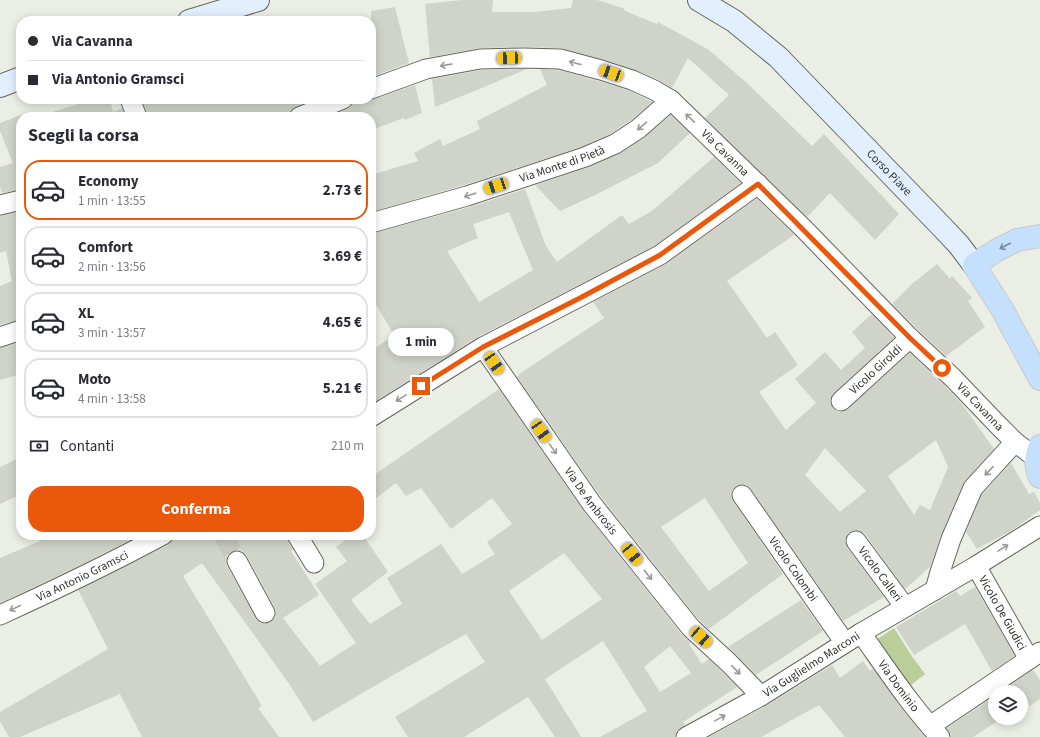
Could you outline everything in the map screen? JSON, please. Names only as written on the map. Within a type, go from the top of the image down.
[{"type":"main road","points":[[205,16],[258,0]]},
{"type":"main road","name":"Corso Piave","points":[[699,0],[734,21],[778,57],[959,244],[1002,309],[1040,379]]},
{"type":"main road","points":[[0,86],[16,80]]},
{"type":"main road","points":[[974,265],[997,250],[1017,240],[1040,236]]},
{"type":"street","name":"Via Cavanna","points":[[376,87],[426,69],[480,59],[560,59],[632,80],[671,100],[758,184],[910,338],[953,378],[1015,442],[1039,460]]},
{"type":"street","name":"Via Monte di Pietà","points":[[376,222],[467,196],[585,157],[615,144],[638,129],[671,100]]},
{"type":"street","points":[[311,112],[331,104]]},
{"type":"street","points":[[376,414],[483,347],[580,298],[660,255],[758,184]]},
{"type":"street","points":[[0,205],[16,201]]},
{"type":"street","points":[[0,337],[16,332]]},
{"type":"street","name":"Vicolo Giroldi","points":[[841,401],[910,338]]},
{"type":"street","name":"Via De Ambrosis","points":[[483,347],[592,504],[691,628],[729,663],[761,696]]},
{"type":"street","points":[[935,590],[951,539],[973,488],[1015,442]]},
{"type":"street","name":"Vicolo Colombi","points":[[742,495],[845,643]]},
{"type":"street","name":"Via Guglielmo Marconi","points":[[686,737],[761,696],[861,633],[976,566],[1040,526]]},
{"type":"street","name":"Via Antonio Gramsci","points":[[0,615],[63,586],[153,540]]},
{"type":"street","points":[[300,540],[314,563]]},
{"type":"street","name":"Vicolo Calleri","points":[[856,541],[905,607]]},
{"type":"street","points":[[237,561],[265,613]]},
{"type":"street","name":"Vicolo De Giudici","points":[[935,732],[1035,656],[976,566]]},
{"type":"street","name":"Via Dominio","points":[[861,633],[893,678],[935,732]]},
{"type":"green space","points":[[894,628],[925,674],[911,685],[876,640]]},
{"type":"building","points":[[462,0],[493,0],[492,12],[535,12],[571,8],[573,0],[597,0],[623,8],[625,11],[657,24],[658,22],[709,50],[749,85],[812,146],[824,134],[899,214],[875,240],[830,193],[807,217],[705,118],[729,95],[688,58],[672,88],[659,80],[635,70],[560,48],[480,48],[430,57],[425,4]]},
{"type":"building","points":[[395,7],[409,63],[376,75],[376,16],[371,16],[371,11]]},
{"type":"building","points":[[527,69],[435,107],[432,79],[481,70]]},
{"type":"building","points":[[540,69],[558,70],[598,81],[628,90],[652,102],[631,120],[610,134],[581,147],[518,168],[516,166],[517,168],[464,185],[376,211],[376,174],[418,161],[414,153],[440,139],[443,146],[480,129],[477,121],[547,85]]},
{"type":"building","points":[[415,85],[422,113],[405,120],[404,118],[376,128],[376,112],[340,112],[348,109],[352,104],[376,104],[376,99]]},
{"type":"building","points":[[78,104],[111,104],[113,112],[52,112]]},
{"type":"building","points":[[144,104],[302,104],[294,107],[290,112],[147,112]]},
{"type":"building","points":[[122,108],[123,112],[113,112]]},
{"type":"building","points":[[671,115],[690,133],[658,163],[560,211],[535,185],[589,167],[619,154],[645,137]]},
{"type":"building","points":[[16,117],[16,190],[2,193],[0,187],[0,167],[13,163],[0,131],[0,123]]},
{"type":"building","points":[[714,157],[741,183],[654,246],[478,337],[376,401],[376,348],[394,335],[376,304],[376,233],[470,207],[525,189],[546,246],[557,262],[622,215],[629,224],[652,211]],"holes":[[[509,212],[533,270],[479,302],[447,251],[478,238],[473,224]]]},
{"type":"building","points":[[757,198],[794,235],[727,281],[767,338],[775,332],[798,365],[759,392],[786,430],[816,403],[795,379],[825,352],[841,370],[865,348],[852,332],[872,314],[894,338],[834,393],[830,398],[830,403],[833,408],[838,412],[843,412],[848,409],[910,353],[962,404],[994,449],[963,484],[941,535],[930,567],[905,589],[865,534],[861,531],[855,530],[849,532],[846,536],[845,542],[847,547],[884,597],[843,621],[751,489],[746,485],[741,484],[736,486],[732,491],[731,496],[733,501],[783,574],[709,629],[699,620],[601,497],[517,377],[519,374],[604,318],[593,302],[666,264]],"holes":[[[936,440],[948,467],[930,510],[920,505],[914,515],[888,476]],[[825,448],[866,491],[840,512],[805,475]],[[705,498],[748,563],[709,591],[661,527]]]},
{"type":"building","points":[[16,212],[16,320],[0,325],[0,286],[12,281],[6,251],[0,253],[0,216]]},
{"type":"building","points":[[937,264],[950,279],[952,276],[972,298],[968,301],[985,327],[946,356],[892,304],[915,281]]},
{"type":"building","points":[[16,343],[16,375],[0,380],[0,348]]},
{"type":"building","points":[[499,389],[583,510],[682,635],[691,643],[689,644],[702,664],[709,659],[737,687],[683,722],[685,725],[677,731],[675,737],[600,737],[647,711],[603,641],[545,679],[581,737],[555,737],[528,697],[464,737],[408,737],[395,717],[485,662],[466,634],[313,722],[290,685],[202,563],[183,576],[262,706],[258,708],[279,737],[142,737],[120,694],[20,737],[9,737],[0,721],[0,712],[108,649],[78,590],[168,545],[172,540],[288,540],[293,550],[291,551],[319,595],[283,618],[320,666],[356,643],[315,584],[347,561],[336,547],[345,540],[366,540],[388,572],[351,600],[370,624],[402,604],[387,578],[441,544],[462,574],[495,554],[487,542],[512,524],[492,498],[451,529],[421,488],[406,496],[396,483],[376,498],[376,474]],"holes":[[[237,550],[242,551],[247,556],[275,608],[275,618],[270,623],[260,623],[256,619],[227,566],[227,556],[231,552]],[[564,553],[602,599],[542,640],[509,591]],[[670,646],[691,673],[660,692],[644,667]]]},
{"type":"building","points":[[16,459],[16,496],[0,504],[0,467]]},
{"type":"building","points":[[1011,463],[1029,494],[1034,492],[1040,503],[1040,510],[1011,531],[977,549],[966,532],[982,494]]},
{"type":"building","points":[[42,540],[130,540],[0,603],[0,558]]},
{"type":"building","points":[[975,587],[1015,656],[992,671],[965,624],[914,655],[896,627],[956,591],[960,596]]},
{"type":"building","points":[[801,600],[823,631],[756,675],[728,647]]},
{"type":"building","points":[[863,661],[870,671],[873,669],[925,737],[845,737],[819,705],[761,737],[709,737],[766,706],[832,665],[840,678]]},
{"type":"building","points":[[1033,670],[1040,680],[1040,699],[1030,706],[1028,703],[1028,685],[1010,685]]},
{"type":"building","points":[[988,701],[988,725],[991,725],[973,737],[951,737],[951,734],[947,728]]},
{"type":"tunnel","points":[[226,540],[237,561]]},
{"type":"route","points":[[421,386],[483,347],[580,298],[660,255],[758,184],[910,338],[942,368]]}]
